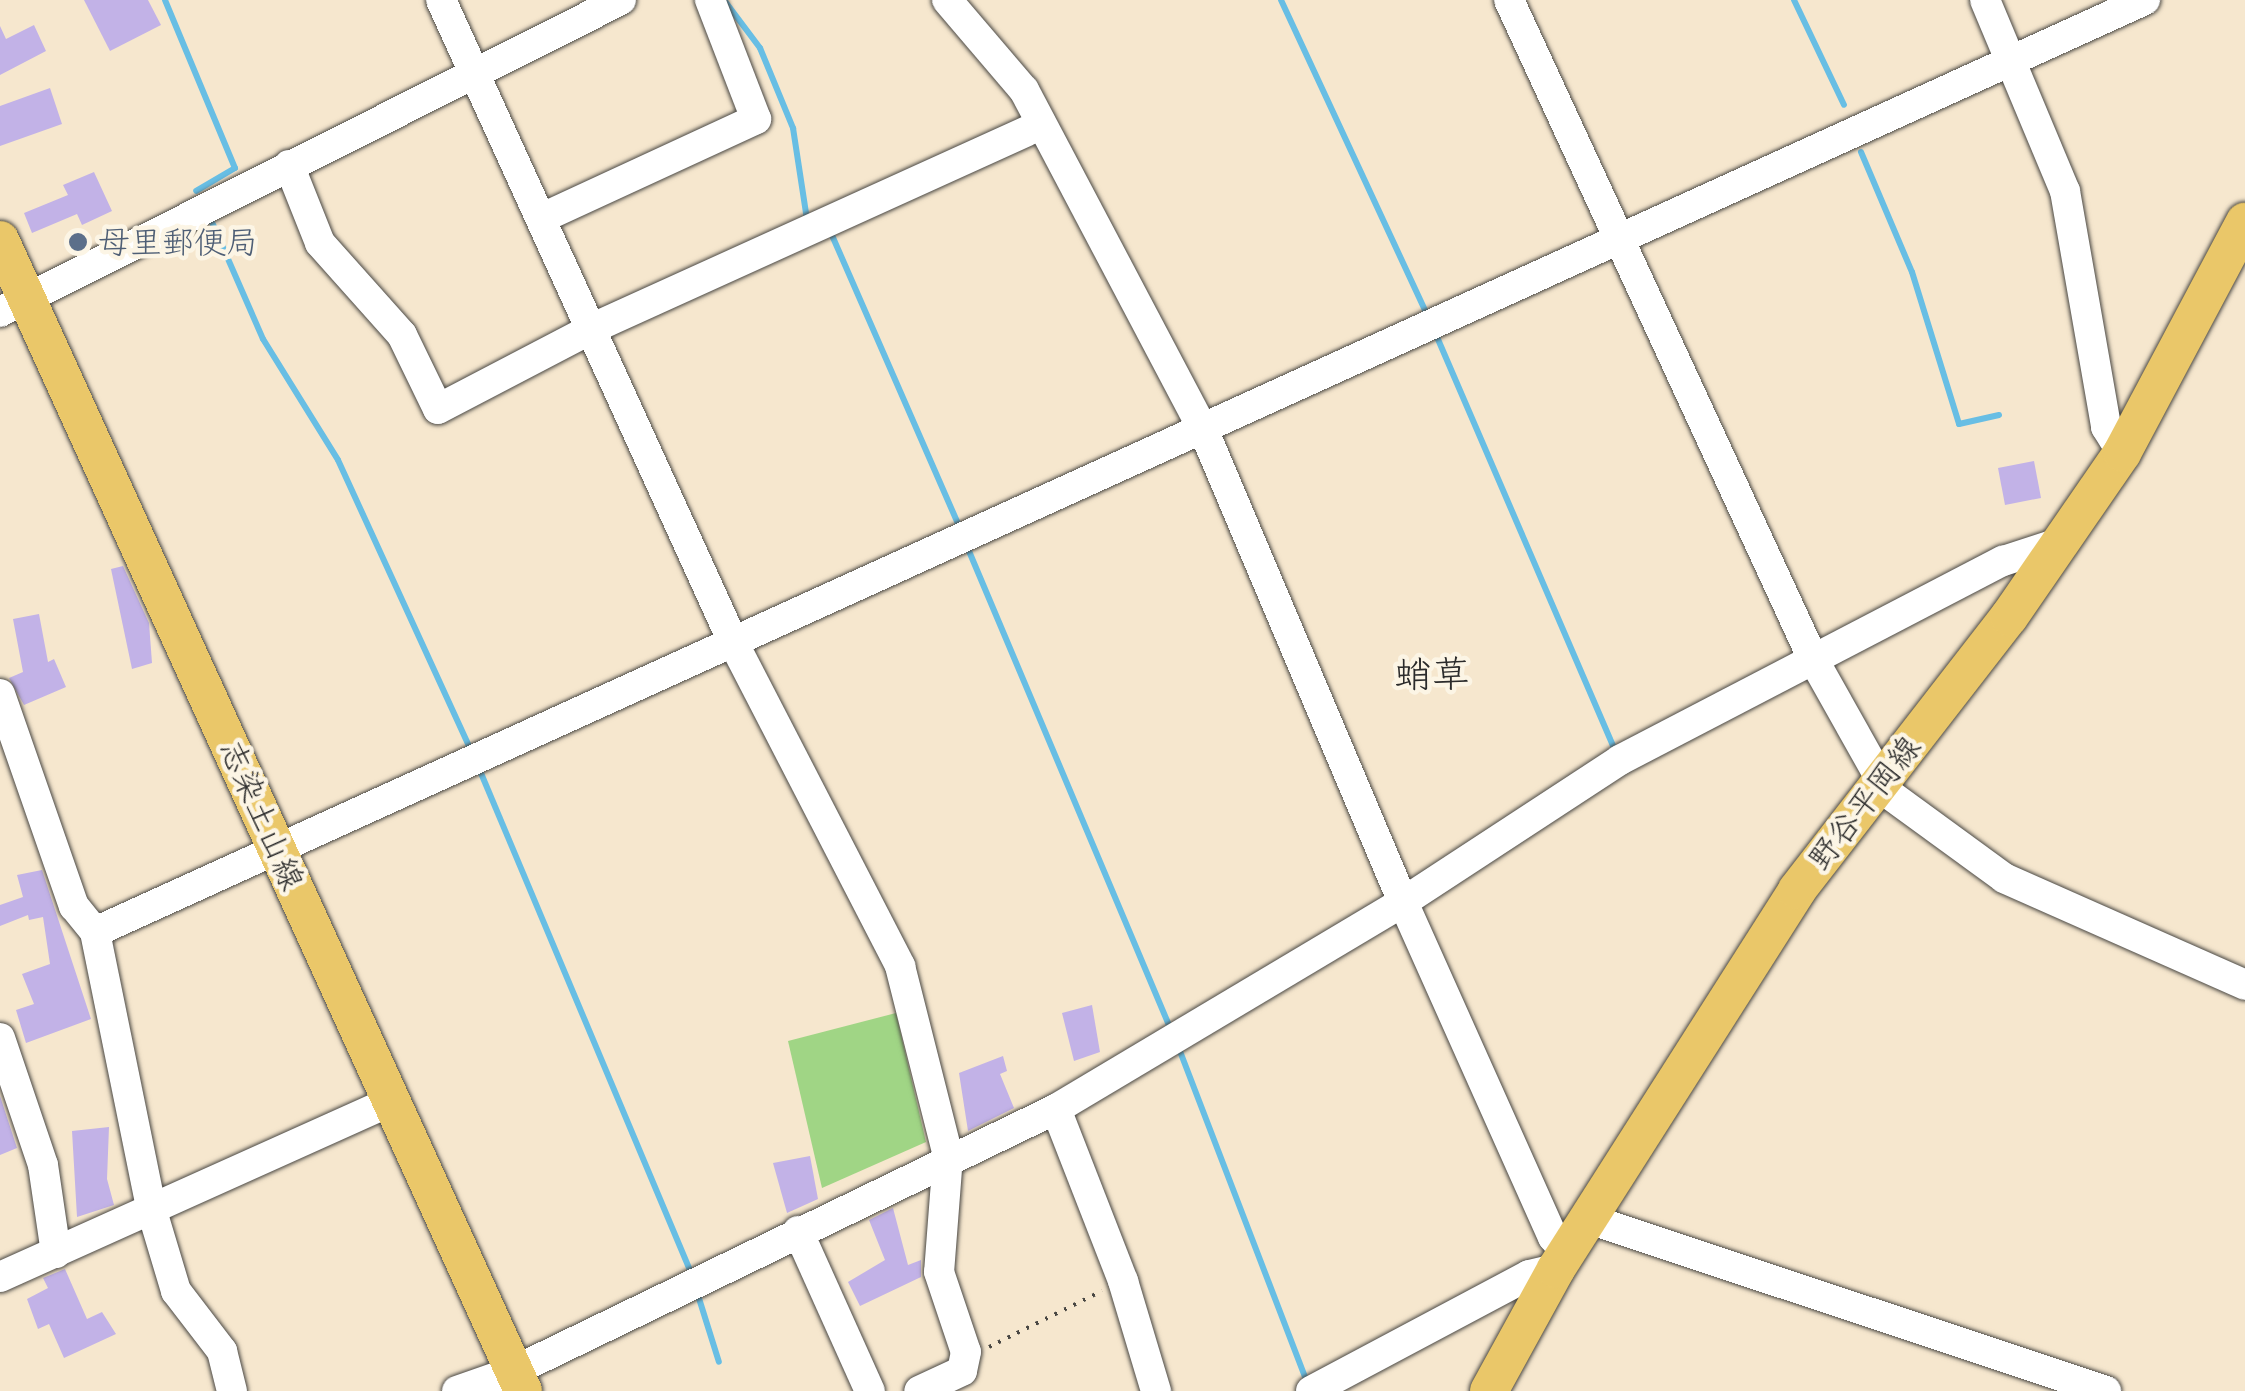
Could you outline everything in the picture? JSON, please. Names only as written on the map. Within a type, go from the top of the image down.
[{"type":"main road","name":"野谷平岡線","points":[[1489,1391],[1561,1262],[1797,890],[2060,542],[2122,453],[2245,222]]},
{"type":"main road","name":"志染土山線","points":[[0,240],[13,303],[279,852],[518,1381]]},
{"type":"street","points":[[441,0],[733,642],[900,966],[948,1156],[939,1272],[966,1352],[962,1371],[919,1391]]},
{"type":"street","points":[[13,303],[476,76],[621,0]]},
{"type":"street","points":[[542,218],[756,119],[710,0]]},
{"type":"street","points":[[947,0],[1024,90],[1204,430],[1561,1262],[1529,1275],[1312,1391]]},
{"type":"street","points":[[1509,0],[1812,658],[1889,794],[2004,878],[2245,986]]},
{"type":"street","points":[[1985,0],[2065,191],[2106,427],[2122,453]]},
{"type":"street","points":[[95,932],[2013,64],[2145,0]]},
{"type":"street","points":[[289,166],[320,242],[402,336],[438,408],[593,328],[1040,125]]},
{"type":"street","points":[[457,1391],[518,1381],[798,1231],[948,1156],[1056,1109],[1404,902],[1620,760],[2002,561],[2060,542]]},
{"type":"street","points":[[0,694],[74,906],[95,932],[152,1211],[176,1291],[222,1352],[232,1391]]},
{"type":"street","points":[[0,1038],[43,1165],[56,1252]]},
{"type":"street","points":[[0,1277],[391,1100]]},
{"type":"street","points":[[1056,1109],[1123,1281],[1156,1391]]},
{"type":"street","points":[[1589,1218],[2106,1391]]},
{"type":"street","points":[[798,1231],[870,1391]]},
{"type":"path","points":[[966,1352],[980,1352],[1123,1281]]},
{"type":"green space","points":[[896,1013],[926,1142],[822,1188],[788,1041]]},
{"type":"building","points":[[84,0],[148,0],[161,25],[110,51]]},
{"type":"building","points":[[34,25],[46,51],[0,75],[0,26],[6,39]]},
{"type":"building","points":[[50,88],[62,124],[0,146],[0,106]]},
{"type":"building","points":[[94,172],[112,211],[82,225],[77,214],[32,233],[24,213],[68,195],[63,185]]},
{"type":"building","points":[[2034,461],[2041,498],[2005,505],[1998,468]]},
{"type":"building","points":[[123,566],[149,623],[152,663],[132,669],[111,569]]},
{"type":"building","points":[[39,614],[48,662],[54,659],[66,687],[24,705],[9,678],[23,672],[13,619]]},
{"type":"building","points":[[42,870],[91,1019],[26,1043],[16,1010],[34,1004],[22,974],[50,964],[43,917],[29,920],[28,915],[0,926],[0,905],[23,897],[17,875]]},
{"type":"building","points":[[1092,1005],[1100,1052],[1074,1061],[1062,1013]]},
{"type":"building","points":[[1003,1056],[1007,1071],[1000,1074],[1014,1108],[968,1131],[959,1073]]},
{"type":"building","points":[[0,1096],[17,1148],[0,1155]]},
{"type":"building","points":[[109,1127],[107,1179],[114,1205],[77,1217],[72,1131]]},
{"type":"building","points":[[810,1156],[818,1199],[787,1213],[773,1163]]},
{"type":"building","points":[[893,1208],[908,1265],[921,1260],[921,1277],[860,1306],[848,1282],[885,1260],[869,1220]]},
{"type":"building","points":[[65,1269],[87,1319],[102,1312],[116,1334],[64,1358],[49,1324],[38,1329],[27,1299],[48,1288],[43,1278]]},
{"type":"waterway","points":[[165,0],[235,168],[196,191]]},
{"type":"waterway","points":[[724,0],[760,48],[793,128],[807,220]]},
{"type":"waterway","points":[[1281,0],[1427,315]]},
{"type":"waterway","points":[[1794,0],[1844,105]]},
{"type":"waterway","points":[[1861,152],[1912,272],[1959,424],[1999,415]]},
{"type":"waterway","points":[[211,220],[263,339],[338,460],[471,750]]},
{"type":"waterway","points":[[831,233],[960,528]]},
{"type":"waterway","points":[[1437,337],[1617,754]]},
{"type":"waterway","points":[[966,544],[1171,1030]]},
{"type":"waterway","points":[[478,766],[692,1275]]},
{"type":"waterway","points":[[1178,1046],[1305,1376]]},
{"type":"waterway","points":[[697,1292],[719,1362]]},
{"type":"place","name":"母里郵便局","points":[[78,242]]},
{"type":"district","name":"蛸草","points":[[1432,674]]}]
